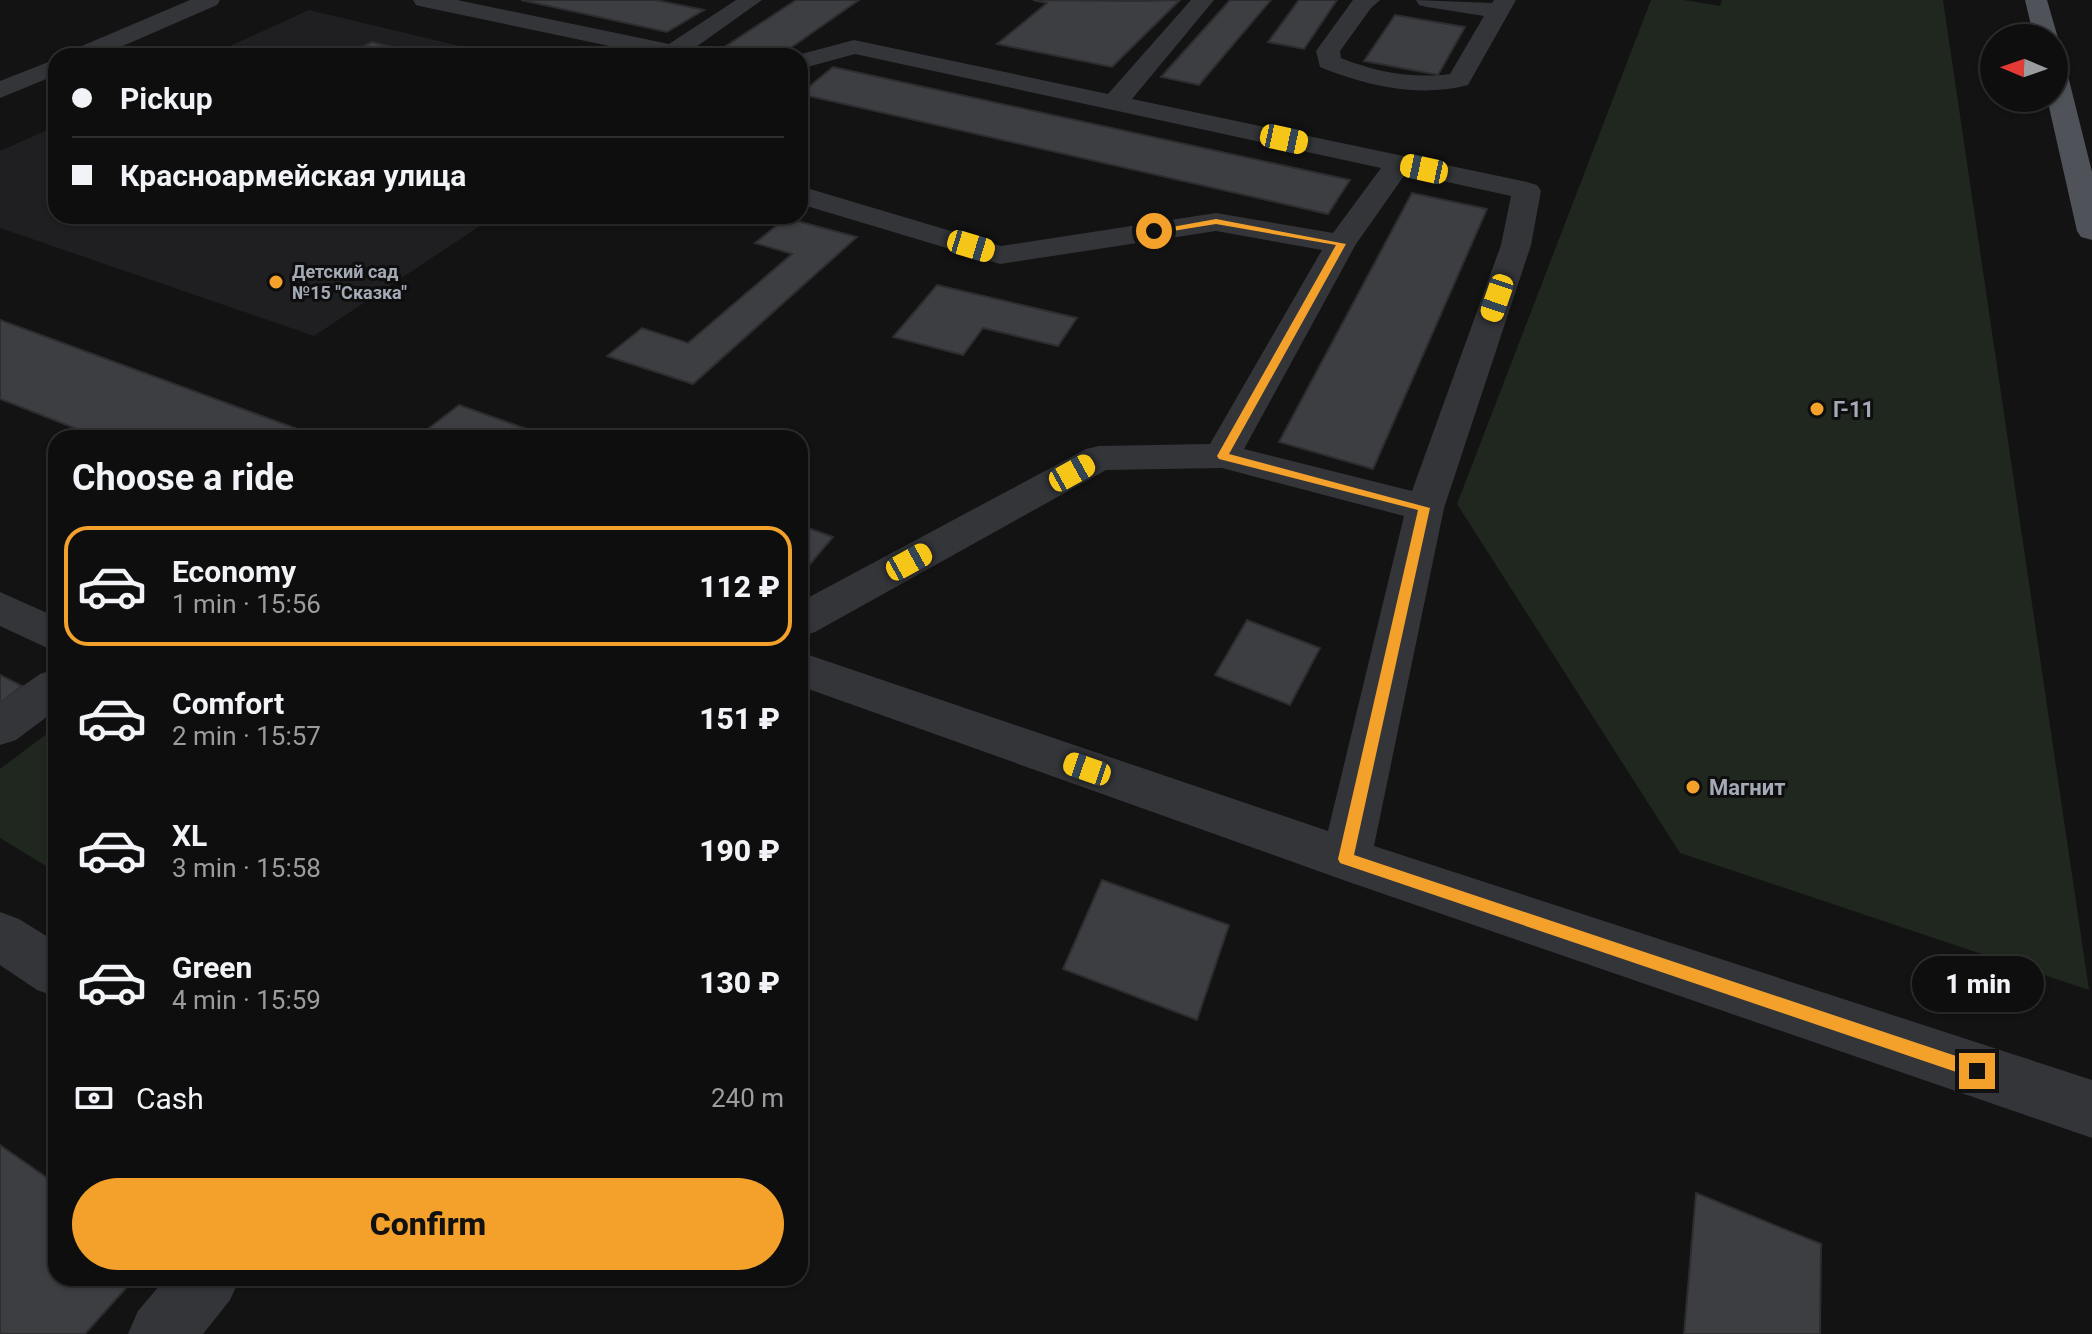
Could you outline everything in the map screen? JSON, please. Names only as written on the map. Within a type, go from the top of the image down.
[{"type":"main road","points":[[2036,0],[2042,24]]},
{"type":"main road","points":[[2064,112],[2091,225]]},
{"type":"street","points":[[98,48],[209,0]]},
{"type":"street","points":[[424,0],[648,48]]},
{"type":"street","points":[[684,48],[751,0]]},
{"type":"street","points":[[1114,103],[1203,0]]},
{"type":"street","points":[[1369,0],[1363,3],[1328,51],[1329,62],[1342,68],[1423,84],[1459,80],[1501,6],[1427,0]]},
{"type":"street","points":[[808,60],[854,47],[1527,191],[1516,245],[1425,508],[1346,859]]},
{"type":"street","points":[[0,90],[48,69]]},
{"type":"street","points":[[1222,456],[1341,244],[1398,164]]},
{"type":"street","points":[[808,197],[1000,255],[1216,222],[1341,244]]},
{"type":"street","points":[[808,617],[1099,458],[1222,456],[1425,508]]},
{"type":"street","points":[[0,607],[48,632]]},
{"type":"street","points":[[808,672],[1346,859],[2092,1109]]},
{"type":"street","points":[[0,727],[48,692]]},
{"type":"street","points":[[0,936],[48,967]]},
{"type":"street","points":[[161,1334],[201,1286]]},
{"type":"shaded area","points":[[1651,0],[1684,0],[1720,6],[1722,0],[1943,0],[2089,990],[1680,853],[1457,504]]},
{"type":"shaded area","points":[[309,10],[468,48],[226,48]]},
{"type":"shaded area","name":"Детский сад №15 \"Сказка\"","points":[[48,130],[48,224],[483,224],[314,336],[0,228],[0,151]]},
{"type":"shaded area","points":[[48,733],[48,867],[0,838],[0,769]]},
{"type":"building","points":[[521,0],[656,0],[704,10],[667,32]]},
{"type":"building","points":[[796,0],[859,0],[790,48],[726,46]]},
{"type":"building","points":[[1033,0],[1180,0],[1112,67],[997,44],[1047,3]]},
{"type":"building","points":[[1230,0],[1271,0],[1199,85],[1161,77]]},
{"type":"building","points":[[1299,0],[1337,0],[1304,49],[1268,42]]},
{"type":"building","points":[[1395,15],[1465,27],[1438,75],[1364,61]]},
{"type":"building","points":[[372,42],[396,48],[360,48]]},
{"type":"building","points":[[833,67],[1350,180],[1328,214],[808,96],[808,87]]},
{"type":"building","points":[[1412,193],[1487,209],[1373,469],[1279,442]]},
{"type":"building","points":[[779,224],[808,224],[857,237],[693,384],[607,356],[642,328],[688,343],[792,254],[755,243]]},
{"type":"building","points":[[937,285],[1077,318],[1058,346],[983,328],[963,355],[893,337]]},
{"type":"building","points":[[0,320],[300,430],[79,430],[0,399]]},
{"type":"building","points":[[459,405],[529,430],[426,430]]},
{"type":"building","points":[[808,528],[833,537],[808,567]]},
{"type":"building","points":[[1247,620],[1320,648],[1290,705],[1215,675]]},
{"type":"building","points":[[0,675],[22,686],[0,703]]},
{"type":"building","points":[[1102,880],[1229,925],[1197,1020],[1063,969]]},
{"type":"building","points":[[0,1145],[48,1178],[48,1286],[128,1286],[85,1334],[0,1334]]},
{"type":"building","points":[[1696,1193],[1821,1244],[1820,1334],[1684,1334]]},
{"type":"place","name":"Детский сад №15 \"Сказка\"","points":[[276,282]]},
{"type":"place","name":"Г-11","points":[[1817,409]]},
{"type":"place","name":"Магнит","points":[[1693,787]]},
{"type":"route","points":[[1154,231],[1216,222],[1341,244],[1222,456],[1425,508],[1346,859],[1977,1071]]}]
